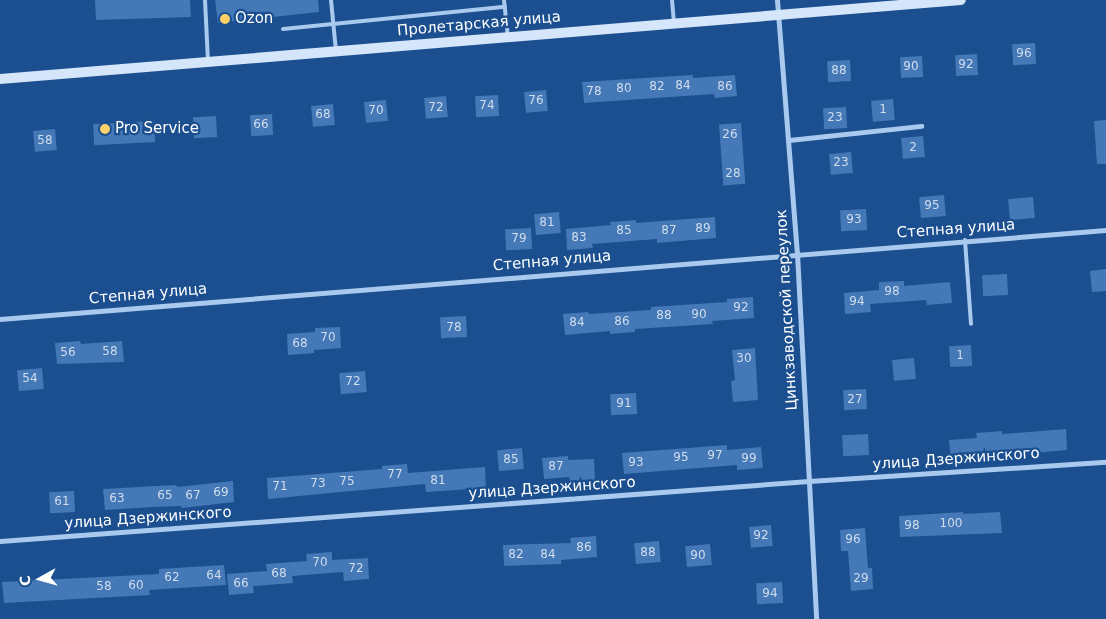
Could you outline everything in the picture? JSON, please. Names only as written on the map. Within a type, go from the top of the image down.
[{"type":"main road","name":"Пролетарская улица","points":[[0,79],[961,0]]},
{"type":"street","name":"Цинкзаводской переулок","points":[[777,0],[798,253],[816,619]]},
{"type":"street","points":[[789,140],[922,126]]},
{"type":"street","name":"Степная улица","points":[[0,319],[798,253],[1106,230]]},
{"type":"street","name":"улица Дзержинского","points":[[0,541],[809,481],[1106,462]]},
{"type":"lane","points":[[204,0],[208,62]]},
{"type":"lane","points":[[331,0],[336,51]]},
{"type":"lane","points":[[504,0],[508,37]]},
{"type":"lane","points":[[672,0],[674,23]]},
{"type":"lane","points":[[283,29],[505,7]]},
{"type":"lane","points":[[965,240],[971,324]]},
{"type":"building","points":[[95,0],[190,0],[191,17],[96,20]]},
{"type":"building","points":[[215,0],[318,0],[319,12],[218,23]]},
{"type":"building","points":[[1035,43],[1036,64],[1013,65],[1012,44]]},
{"type":"building","points":[[977,54],[978,75],[956,76],[955,55]]},
{"type":"building","points":[[922,56],[923,77],[901,78],[900,57]]},
{"type":"building","points":[[850,60],[851,81],[828,82],[827,61]]},
{"type":"building","points":[[693,75],[693,78],[735,75],[737,96],[715,98],[714,94],[584,103],[582,82]]},
{"type":"building","points":[[546,90],[548,111],[526,113],[524,92]]},
{"type":"building","points":[[498,95],[499,116],[476,117],[475,96]]},
{"type":"building","points":[[446,96],[448,117],[426,119],[424,98]]},
{"type":"building","points":[[893,99],[895,120],[873,122],[871,101]]},
{"type":"building","points":[[386,100],[388,121],[366,123],[364,102]]},
{"type":"building","points":[[333,104],[335,125],[313,127],[311,106]]},
{"type":"building","points":[[846,107],[847,128],[824,129],[823,108]]},
{"type":"building","points":[[272,114],[273,135],[251,136],[250,115]]},
{"type":"building","points":[[216,116],[217,137],[194,138],[193,117]]},
{"type":"building","points":[[1106,120],[1106,164],[1097,164],[1094,121]]},
{"type":"building","points":[[154,121],[155,142],[94,145],[93,124]]},
{"type":"building","points":[[741,123],[745,184],[723,185],[719,125]]},
{"type":"building","points":[[55,129],[57,150],[35,152],[33,131]]},
{"type":"building","points":[[923,136],[925,157],[903,159],[901,138]]},
{"type":"building","points":[[851,152],[853,173],[831,175],[829,154]]},
{"type":"building","points":[[944,195],[946,216],[921,218],[919,197]]},
{"type":"building","points":[[1033,197],[1035,218],[1010,220],[1008,199]]},
{"type":"building","points":[[866,209],[867,230],[841,231],[840,210]]},
{"type":"building","points":[[559,212],[561,233],[536,235],[534,214]]},
{"type":"building","points":[[715,217],[716,238],[657,243],[657,239],[592,244],[593,248],[567,250],[566,229],[611,225],[610,222],[636,220],[636,223]]},
{"type":"building","points":[[531,228],[532,249],[506,250],[505,229]]},
{"type":"building","points":[[1106,269],[1106,291],[1092,292],[1090,271]]},
{"type":"building","points":[[1007,274],[1008,295],[983,296],[982,275]]},
{"type":"building","points":[[904,281],[904,286],[950,282],[952,303],[927,305],[926,300],[870,304],[871,312],[845,314],[844,293],[879,290],[879,282]]},
{"type":"building","points":[[753,297],[754,318],[712,321],[713,324],[635,329],[635,332],[610,334],[610,331],[565,335],[563,314],[651,310],[651,307],[727,302],[727,299]]},
{"type":"building","points":[[466,316],[467,337],[441,338],[440,317]]},
{"type":"building","points":[[340,327],[341,348],[314,350],[314,353],[288,355],[287,334],[315,332],[315,328]]},
{"type":"building","points":[[80,341],[81,344],[122,341],[124,362],[57,364],[55,343]]},
{"type":"building","points":[[971,345],[972,366],[950,367],[949,346]]},
{"type":"building","points":[[755,348],[758,400],[733,402],[731,381],[735,380],[732,350]]},
{"type":"building","points":[[914,358],[916,379],[894,381],[892,360]]},
{"type":"building","points":[[42,368],[44,389],[19,391],[17,370]]},
{"type":"building","points":[[365,371],[367,392],[341,394],[339,373]]},
{"type":"building","points":[[866,389],[867,409],[844,410],[843,390]]},
{"type":"building","points":[[636,393],[637,414],[611,415],[610,394]]},
{"type":"building","points":[[1066,429],[1067,450],[1012,455],[1011,452],[976,454],[976,459],[951,461],[949,440],[977,438],[976,433],[1002,431],[1002,434]]},
{"type":"building","points":[[868,434],[869,455],[843,456],[842,435]]},
{"type":"building","points":[[727,445],[727,450],[761,447],[763,468],[737,470],[737,465],[624,474],[622,453]]},
{"type":"building","points":[[522,448],[524,469],[499,471],[497,450]]},
{"type":"building","points":[[568,456],[568,460],[594,459],[595,480],[570,481],[569,477],[544,479],[542,458]]},
{"type":"building","points":[[407,464],[408,473],[485,467],[486,488],[426,492],[425,484],[268,499],[267,478],[382,469],[382,466]]},
{"type":"building","points":[[233,481],[234,502],[182,508],[181,506],[105,510],[103,489],[176,485],[177,487]]},
{"type":"building","points":[[74,491],[75,512],[50,513],[49,492]]},
{"type":"building","points":[[963,512],[963,514],[1000,512],[1002,533],[900,537],[899,516]]},
{"type":"building","points":[[771,525],[773,546],[751,548],[749,527]]},
{"type":"building","points":[[865,528],[868,568],[872,568],[873,589],[851,591],[848,551],[841,551],[840,530]]},
{"type":"building","points":[[596,536],[597,557],[561,560],[561,564],[504,566],[503,545],[571,543],[570,538]]},
{"type":"building","points":[[659,541],[661,562],[636,564],[634,543]]},
{"type":"building","points":[[710,544],[712,565],[687,567],[685,546]]},
{"type":"building","points":[[332,552],[332,560],[368,558],[369,579],[344,581],[343,572],[292,576],[293,583],[253,586],[254,593],[229,595],[227,574],[267,571],[266,564],[307,561],[306,554]]},
{"type":"building","points":[[224,565],[226,585],[149,590],[150,595],[4,603],[2,582],[159,574],[159,569]]},
{"type":"building","points":[[782,582],[783,603],[757,604],[756,583]]},
{"type":"place","name":"Ozon","points":[[225,19]]},
{"type":"place","name":"Pro Service","points":[[105,129]]}]
